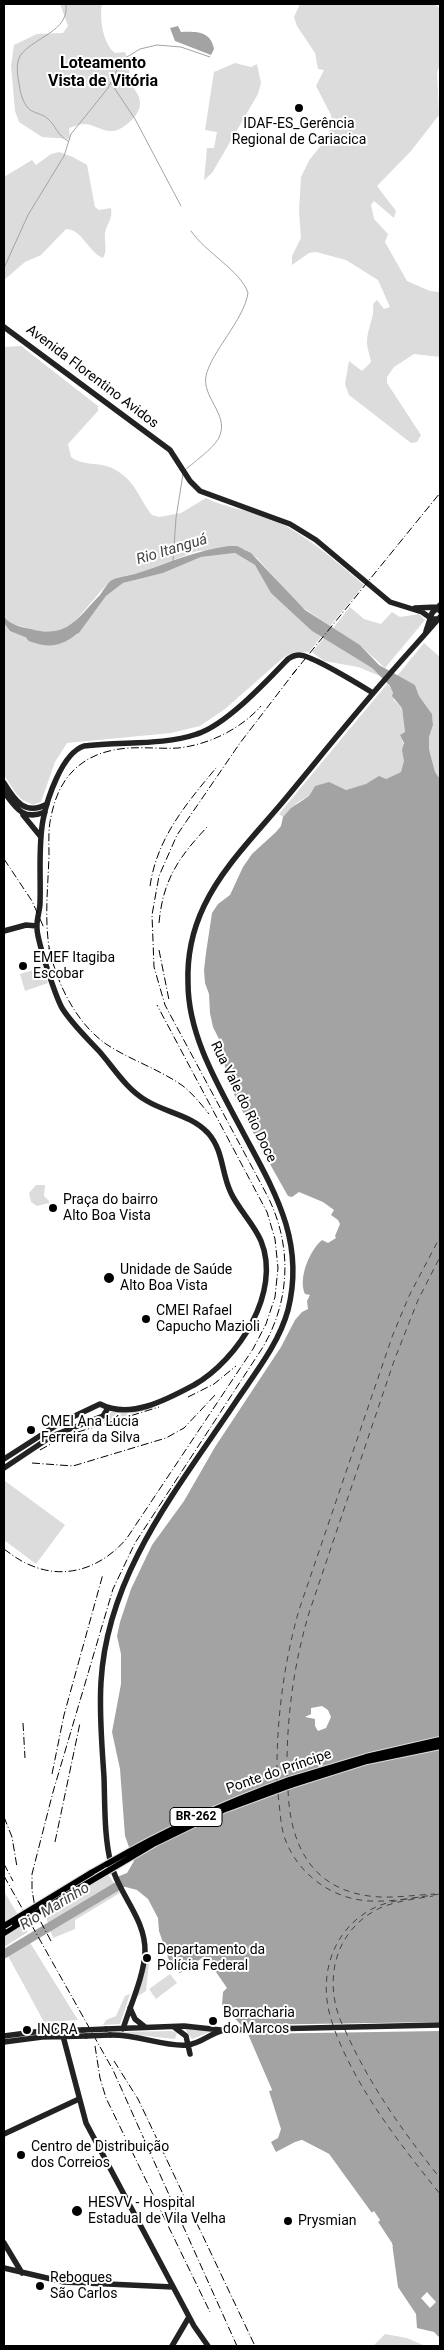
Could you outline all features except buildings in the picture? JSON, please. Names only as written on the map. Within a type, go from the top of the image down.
[{"type":"main road","name":"Ponte do Príncipe","points":[[110,1869],[178,1825],[256,1792],[366,1756],[440,1740]]},
{"type":"main road","name":"Ponte do Príncipe","points":[[110,1869],[172,1834],[257,1797],[367,1762],[440,1746]]},
{"type":"main road","name":"BR-262","points":[[4,1920],[91,1874],[110,1869]]},
{"type":"main road","points":[[4,1933],[110,1869]]},
{"type":"main road","points":[[4,1926],[91,1874]]},
{"type":"street","name":"Avenida Florentino Avidos","points":[[4,328],[174,454],[186,475],[200,491],[290,524],[316,540],[362,581],[390,602],[411,608]]},
{"type":"street","points":[[411,608],[439,608]]},
{"type":"street","points":[[411,608],[430,618],[439,618]]},
{"type":"street","points":[[424,635],[430,618],[439,608]]},
{"type":"street","name":"Rua Vale do Rio Doce","points":[[123,2029],[143,1963],[145,1948],[140,1928],[126,1896],[110,1869],[100,1697],[103,1655],[112,1615],[128,1573],[143,1542],[259,1367],[277,1336],[288,1309],[292,1268],[287,1224],[274,1192],[202,1050],[189,1000],[189,966],[196,925],[208,898],[220,880],[383,682],[439,618]]},
{"type":"street","points":[[4,1460],[60,1423],[100,1404],[108,1408],[124,1410],[153,1404],[183,1391],[215,1371],[247,1332],[256,1316],[265,1283],[265,1256],[261,1239],[231,1193],[223,1173],[221,1154],[210,1135],[191,1120],[148,1101],[134,1092],[76,1028],[64,1012],[56,994],[37,926],[40,906],[41,834],[47,804],[66,760],[75,750],[90,746],[170,739],[199,734],[227,716],[288,659],[296,655],[304,656],[338,672],[374,693]]},
{"type":"street","points":[[4,783],[18,802],[27,808],[41,834]]},
{"type":"street","points":[[4,792],[41,834]]},
{"type":"street","points":[[27,808],[36,809],[47,804]]},
{"type":"street","points":[[18,809],[32,816],[45,812]]},
{"type":"street","points":[[4,931],[26,925],[37,926]]},
{"type":"street","points":[[4,1468],[52,1436],[102,1416],[108,1408]]},
{"type":"street","points":[[130,2007],[135,2019],[147,2028]]},
{"type":"street","points":[[4,2042],[63,2036],[86,2036],[123,2029],[174,2026],[239,2030],[440,2025]]},
{"type":"street","points":[[174,2026],[184,2034],[190,2054]]},
{"type":"street","points":[[4,2036],[42,2031],[82,2030],[128,2034],[188,2045],[202,2041],[224,2030]]},
{"type":"street","points":[[63,2036],[88,2128],[189,2316],[208,2346]]},
{"type":"street","points":[[4,2134],[79,2099]]},
{"type":"street","points":[[4,2243],[22,2273]]},
{"type":"street","points":[[4,2268],[72,2283],[174,2288]]},
{"type":"street","points":[[172,2346],[189,2316]]},
{"type":"shaded area","points":[[60,4],[102,4],[101,16],[107,44],[115,53],[125,52],[131,82],[140,100],[138,112],[122,128],[109,131],[88,124],[80,124],[69,128],[70,139],[42,137],[19,122],[15,111],[11,66],[14,45],[37,34],[63,33],[68,26]]},
{"type":"shaded area","points":[[300,4],[433,4],[440,8],[440,64],[437,72],[439,115],[411,151],[377,186],[396,211],[394,218],[374,201],[371,205],[374,219],[388,234],[385,242],[407,281],[430,291],[440,292],[440,357],[414,354],[394,367],[387,377],[387,383],[421,435],[417,442],[411,443],[349,395],[345,384],[349,361],[362,371],[371,362],[367,342],[373,314],[373,304],[377,300],[384,309],[390,307],[378,280],[346,260],[316,252],[309,253],[292,265],[292,256],[301,238],[299,211],[301,177],[310,159],[325,141],[332,125],[331,115],[316,86],[324,70],[318,69],[315,53],[297,26],[294,17]]},
{"type":"shaded area","points":[[178,26],[181,32],[197,32],[206,35],[214,49],[211,55],[175,41],[170,28]]},
{"type":"shaded area","points":[[235,63],[251,67],[257,64],[261,83],[258,94],[212,173],[204,180],[207,148],[214,148],[217,132],[205,130],[214,72]]},
{"type":"shaded area","points":[[59,152],[87,165],[95,207],[99,210],[111,208],[111,218],[105,233],[106,249],[103,258],[77,233],[66,229],[41,255],[25,262],[4,280],[4,177],[32,160],[36,165],[51,154]]},
{"type":"shaded area","points":[[21,346],[98,406],[98,411],[68,444],[71,457],[80,462],[107,466],[120,473],[131,483],[152,515],[159,517],[181,513],[206,498],[261,515],[282,524],[307,539],[364,585],[330,626],[299,605],[257,558],[244,549],[197,551],[139,573],[119,577],[107,584],[71,626],[56,632],[38,631],[13,624],[5,619],[4,347]]},
{"type":"shaded area","points":[[237,546],[251,553],[305,610],[360,645],[379,665],[415,685],[419,696],[432,714],[433,725],[429,737],[429,749],[435,772],[440,779],[440,2338],[434,2332],[417,2328],[416,2314],[398,2287],[392,2243],[378,2222],[380,2220],[372,2213],[329,2154],[302,2140],[276,2152],[271,2142],[278,2138],[281,2129],[269,2091],[272,2090],[244,2028],[222,2005],[223,1992],[227,1988],[205,1956],[180,1973],[171,1966],[159,1931],[158,1918],[148,1899],[137,1890],[122,1886],[117,1877],[127,1873],[134,1861],[125,1836],[120,1769],[112,1732],[121,1684],[121,1654],[117,1636],[131,1589],[152,1545],[184,1501],[215,1447],[281,1347],[295,1320],[302,1312],[308,1309],[307,1301],[310,1295],[305,1294],[303,1281],[309,1258],[322,1240],[328,1243],[336,1238],[335,1236],[340,1224],[331,1215],[334,1210],[323,1202],[299,1192],[292,1197],[288,1196],[262,1150],[228,1082],[220,1041],[213,1027],[209,994],[205,983],[204,970],[212,913],[218,904],[230,895],[243,867],[252,854],[276,832],[281,826],[283,817],[291,808],[309,796],[315,786],[329,782],[346,790],[366,784],[379,776],[386,779],[401,772],[404,761],[402,750],[404,743],[400,735],[405,732],[402,708],[392,696],[393,693],[390,686],[372,668],[312,631],[271,593],[255,565],[235,553],[201,557],[163,573],[123,583],[106,596],[79,633],[60,640],[35,641],[10,631],[4,623],[4,617],[13,624],[31,629],[54,631],[63,629],[78,619],[112,580],[217,548]],"holes":[[[322,1706],[328,1710],[331,1717],[326,1728],[318,1731],[315,1726],[315,1719],[305,1717],[311,1714],[311,1708]]]},
{"type":"shaded area","points":[[235,553],[255,565],[312,631],[321,637],[309,652],[295,652],[284,657],[225,709],[200,726],[171,733],[67,743],[55,762],[41,802],[33,805],[21,799],[4,775],[4,623],[10,631],[79,633],[106,596],[123,583],[163,573],[201,557]]},
{"type":"shaded area","points":[[350,607],[364,619],[381,624],[392,612],[400,617],[419,614],[425,620],[385,668],[360,645],[333,628]]},
{"type":"shaded area","points":[[324,638],[372,668],[380,676],[358,667],[324,661],[312,652]]},
{"type":"shaded area","points":[[424,643],[440,657],[440,779],[435,772],[429,749],[429,737],[433,725],[432,714],[419,696],[415,685],[397,676]]},
{"type":"shaded area","points":[[387,684],[392,689],[394,700],[402,708],[405,732],[400,735],[405,754],[401,772],[386,779],[346,790],[329,783],[315,786],[309,796],[298,802],[283,817],[279,814]]},
{"type":"shaded area","points":[[43,967],[48,983],[25,991],[20,974]]},
{"type":"shaded area","points":[[36,1185],[45,1185],[44,1196],[49,1203],[37,1206],[31,1202],[29,1193]]},
{"type":"shaded area","points":[[154,1408],[102,1422],[111,1412]]},
{"type":"shaded area","points":[[5,1481],[65,1525],[36,1564],[4,1540]]},
{"type":"shaded area","points":[[108,1874],[120,1893],[75,1920],[75,1929],[53,1938],[44,1912]]},
{"type":"shaded area","points":[[4,1891],[28,1932],[4,1947]]},
{"type":"shaded area","points":[[29,1941],[78,2020],[44,2022],[7,1954]]},
{"type":"shaded area","points":[[150,1953],[146,1991],[135,1998],[147,1955]]},
{"type":"shaded area","points":[[170,1974],[177,1983],[156,1999],[149,1989]]},
{"type":"shaded area","points":[[130,1994],[120,2024],[103,2025],[106,2020],[116,2016],[125,1996]]},
{"type":"shaded area","points":[[184,2028],[212,2031],[192,2039]]},
{"type":"shaded area","points":[[172,2031],[177,2033],[175,2039],[109,2032]]},
{"type":"shaded area","points":[[385,2334],[407,2338],[425,2346],[375,2346]]},
{"type":"pier","points":[[440,2022],[440,2031],[248,2034],[272,2090],[269,2091],[240,2025]]},
{"type":"pier","points":[[302,2140],[329,2154],[371,2213],[374,2211],[380,2220],[378,2222],[393,2246],[391,2247],[375,2223],[377,2219],[373,2215],[369,2215],[328,2156],[299,2141]]},
{"type":"pier","points":[[427,2292],[436,2302],[430,2308],[421,2298]]},
{"type":"waterway","points":[[66,4],[66,13],[57,28],[26,49],[20,56],[17,69],[21,93],[26,105],[30,110],[48,119],[61,136],[68,141]]},
{"type":"waterway","points":[[4,268],[28,215],[64,156],[71,134],[108,88],[122,60],[140,49],[157,45],[181,47],[210,57]]},
{"type":"waterway","points":[[111,83],[135,119],[181,206]]},
{"type":"waterway","points":[[185,470],[210,449],[220,435],[221,420],[208,391],[206,376],[214,357],[240,314],[248,293],[238,277],[205,247],[191,231]]},
{"type":"waterway","points":[[173,561],[176,518],[183,474]]},
{"type":"waterway","name":"Rio Itanguá","points":[[31,637],[52,641],[72,632]]},
{"type":"waterway","name":"Rio Marinho","points":[[4,1954],[121,1884]]},
{"type":"ferry route","points":[[277,1782],[279,1717],[289,1652],[299,1610],[392,1337],[409,1296],[440,1237]]},
{"type":"ferry route","points":[[287,1779],[289,1716],[303,1633],[394,1361],[418,1300],[440,1257]]},
{"type":"ferry route","points":[[288,1790],[293,1828],[299,1845],[307,1860],[318,1873],[332,1884],[349,1891],[377,1897],[435,1894]]},
{"type":"ferry route","points":[[278,1794],[284,1836],[290,1849],[297,1862],[307,1873],[329,1890],[343,1896],[371,1901],[397,1900],[440,1894]]},
{"type":"ferry route","points":[[342,2024],[336,2008],[333,1991],[334,1974],[337,1958],[343,1943],[352,1929],[364,1918],[380,1908],[399,1902],[433,1896]]},
{"type":"ferry route","points":[[333,2025],[328,2008],[327,1973],[339,1941],[349,1927],[362,1915],[378,1906],[393,1901],[420,1897]]},
{"type":"ferry route","points":[[345,2030],[354,2050],[388,2107],[440,2178]]},
{"type":"ferry route","points":[[335,2031],[355,2075],[368,2096],[395,2136],[440,2194]]},
{"type":"railway","points":[[292,675],[440,493]]},
{"type":"railway","points":[[51,1941],[36,1913],[32,1890],[32,1874],[53,1792],[113,1589],[135,1543],[263,1347],[279,1310],[283,1291],[284,1252],[275,1214],[267,1195],[165,1005],[154,967],[152,915],[159,876],[177,835],[240,743],[296,670]]},
{"type":"railway","points":[[50,953],[47,917],[49,826],[60,789],[68,777],[87,760],[113,750],[129,748],[178,748],[212,739],[234,729],[261,706]]},
{"type":"railway","points":[[150,886],[159,852],[174,822],[216,768]]},
{"type":"railway","points":[[159,923],[164,894],[174,870],[189,848],[208,826]]},
{"type":"railway","points":[[4,859],[32,901],[44,928]]},
{"type":"railway","points":[[49,948],[62,988],[85,1025],[115,1050],[183,1086],[209,1114]]},
{"type":"railway","points":[[159,950],[169,1000]]},
{"type":"railway","points":[[4,1549],[19,1560],[30,1565],[57,1572],[70,1571],[95,1564],[117,1548],[127,1538],[253,1349],[266,1324],[275,1297],[278,1268],[275,1239],[267,1212],[157,1005]]},
{"type":"railway","points":[[188,1397],[214,1384],[236,1366]]},
{"type":"railway","points":[[32,1463],[73,1466],[166,1438],[184,1428],[216,1394]]},
{"type":"railway","points":[[40,1450],[65,1436],[159,1407]]},
{"type":"railway","points":[[52,1774],[64,1715],[103,1574]]},
{"type":"railway","points":[[23,1723],[25,1758]]},
{"type":"railway","points":[[55,1842],[80,1723]]},
{"type":"railway","points":[[4,1817],[12,1837],[17,1867]]},
{"type":"railway","points":[[4,1864],[13,1881]]},
{"type":"railway","points":[[4,1876],[113,2070],[237,2346]]},
{"type":"railway","points":[[95,2046],[100,2078],[106,2098],[210,2312]]},
{"type":"railway","points":[[114,2061],[138,2099],[255,2346]]},
{"type":"place","name":"IDAF-ES_Gerência Regional de Cariacica","points":[[299,108]]},
{"type":"place","name":"EMEF Itagiba Escobar","points":[[23,966]]},
{"type":"place","name":"Praça do bairro Alto Boa Vista","points":[[53,1208]]},
{"type":"place","name":"Unidade de Saúde Alto Boa Vista","points":[[109,1278]]},
{"type":"place","name":"CMEI Rafael Capucho Mazioli","points":[[146,1319]]},
{"type":"place","name":"CMEI Ana Lúcia Ferreira da Silva","points":[[31,1430]]},
{"type":"place","name":"Departamento da Polícia Federal","points":[[147,1958]]},
{"type":"place","name":"Borracharia do Marcos","points":[[213,2021]]},
{"type":"place","name":"INCRA","points":[[27,2030]]},
{"type":"place","name":"Centro de Distribuição dos Correios","points":[[21,2155]]},
{"type":"place","name":"HESVV - Hospital Estadual de Vila Velha","points":[[77,2211]]},
{"type":"place","name":"Prysmian","points":[[288,2221]]},
{"type":"place","name":"Reboques São Carlos","points":[[40,2286]]},
{"type":"district","name":"Loteamento Vista de Vitória","points":[[103,73]]}]
